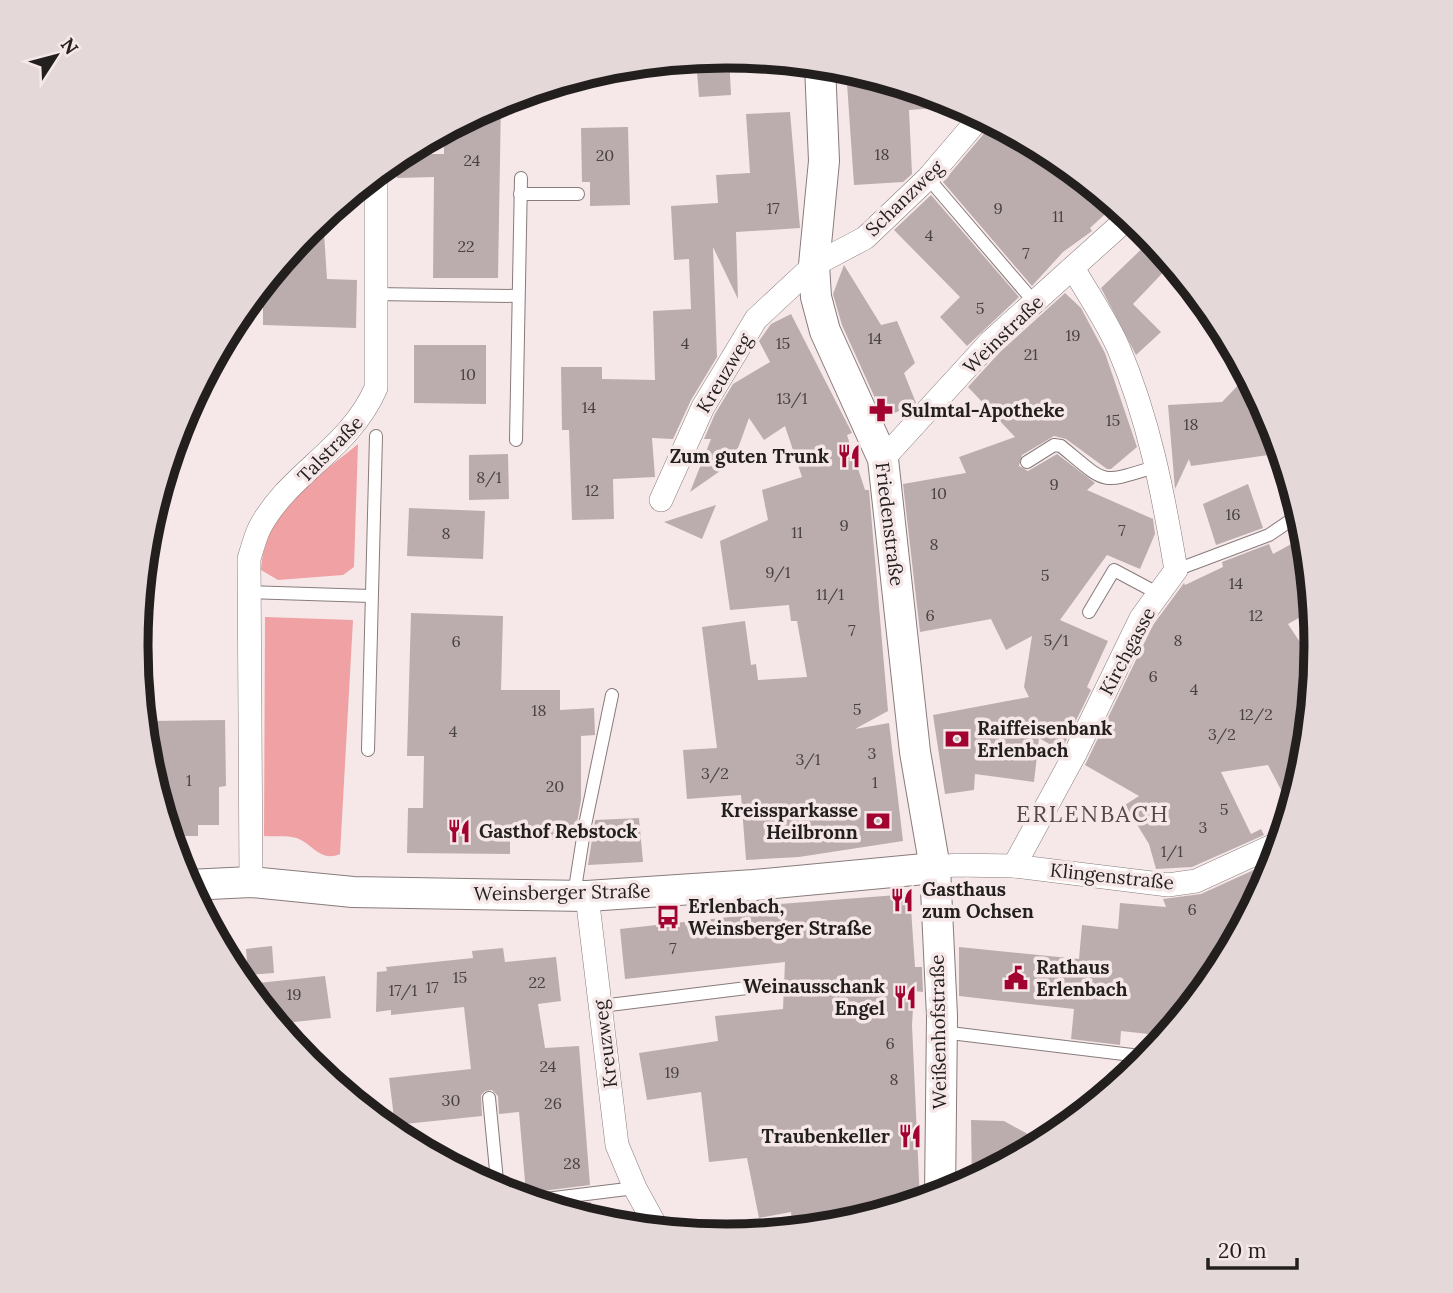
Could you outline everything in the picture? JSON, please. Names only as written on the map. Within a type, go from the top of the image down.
[{"type":"street","name":"Friedenstraße","points":[[820,76],[824,161],[814,265],[817,297],[825,331],[883,458],[915,752],[935,868]]},
{"type":"street","name":"Schanzweg","points":[[814,265],[865,237],[928,178],[974,124]]},
{"type":"street","name":"Talstraße","points":[[251,883],[249,559],[260,528],[282,497],[346,436],[365,413],[376,388],[376,187]]},
{"type":"street","name":"Weinstraße","points":[[883,458],[990,342],[1121,224]]},
{"type":"street","name":"Kreuzweg","points":[[661,500],[703,407],[756,319],[814,265]]},
{"type":"street","points":[[1073,268],[1117,346],[1158,466],[1176,570]]},
{"type":"street","name":"Kirchgasse","points":[[1014,866],[1076,752],[1141,618],[1176,570]]},
{"type":"street","name":"Klingenstraße","points":[[935,868],[955,865],[1014,866],[1168,885],[1196,881],[1268,848]]},
{"type":"street","name":"Weinsberger Straße","points":[[200,885],[251,883],[353,892],[580,895],[754,885],[935,868]]},
{"type":"street","name":"Weißenhofstraße","points":[[935,868],[941,1032],[940,1184]]},
{"type":"street","name":"Kreuzweg","points":[[580,895],[601,1006],[617,1146],[653,1220]]},
{"type":"lane","points":[[516,440],[521,178]]},
{"type":"lane","points":[[928,178],[1035,303]]},
{"type":"lane","points":[[520,194],[578,194]]},
{"type":"lane","points":[[374,294],[517,296]]},
{"type":"lane","name":"Talstraße","points":[[369,750],[376,436]]},
{"type":"lane","points":[[1027,462],[1054,445],[1061,446],[1105,480],[1114,480],[1158,466]]},
{"type":"lane","points":[[1176,570],[1269,535],[1291,522]]},
{"type":"lane","points":[[1089,612],[1114,570],[1159,594]]},
{"type":"lane","points":[[248,592],[371,596]]},
{"type":"lane","name":"Kreuzweg","points":[[580,895],[612,695]]},
{"type":"lane","points":[[601,1006],[763,986]]},
{"type":"lane","points":[[941,1032],[1132,1055]]},
{"type":"lane","points":[[489,1098],[497,1177]]},
{"type":"lane","points":[[554,1198],[635,1188]]},
{"type":"shaded area","points":[[358,444],[354,567],[343,575],[278,580],[261,570],[264,549],[282,513],[310,483]]},
{"type":"shaded area","points":[[265,617],[353,620],[340,854],[323,855],[295,838],[264,836]]},
{"type":"building","points":[[730,68],[731,95],[699,97],[697,69]]},
{"type":"building","points":[[847,81],[937,108],[909,110],[912,174],[903,182],[854,185]]},
{"type":"building","points":[[790,112],[800,228],[736,232],[738,299],[713,247],[717,357],[691,400],[673,439],[652,438],[655,477],[613,479],[614,519],[572,520],[569,430],[562,430],[561,367],[602,367],[602,379],[655,380],[653,311],[691,309],[689,259],[674,260],[671,206],[718,203],[716,175],[750,173],[746,114]]},
{"type":"building","points":[[501,114],[498,278],[433,278],[434,177],[397,178],[397,172],[424,154],[444,154],[444,142]]},
{"type":"building","points":[[628,127],[630,205],[590,206],[590,182],[582,182],[581,128]]},
{"type":"building","points":[[987,130],[1048,166],[1108,212],[1090,228],[1092,231],[1063,252],[1032,286],[943,182]]},
{"type":"building","points":[[931,195],[1019,297],[967,346],[940,317],[960,297],[894,230]]},
{"type":"building","points":[[324,232],[327,279],[357,280],[356,328],[263,325],[263,301],[292,265]]},
{"type":"building","points":[[1144,247],[1165,270],[1133,304],[1161,332],[1136,355],[1101,288]]},
{"type":"building","points":[[844,265],[881,325],[897,321],[915,363],[904,373],[916,403],[884,418],[842,325],[833,294]]},
{"type":"building","points":[[1065,293],[1081,308],[1105,353],[1137,447],[1111,469],[1107,469],[1066,439],[1054,436],[1022,455],[1019,466],[1028,471],[1057,454],[1095,483],[1087,490],[1153,519],[1155,534],[1140,569],[1107,555],[1060,620],[1108,641],[1087,687],[1091,690],[1061,751],[1039,738],[1034,782],[975,774],[974,790],[945,794],[933,715],[1029,697],[1024,687],[1032,636],[1006,650],[991,619],[920,632],[903,484],[966,473],[959,457],[1015,437],[968,387],[1000,352]]},
{"type":"building","points":[[791,314],[852,433],[847,435],[865,490],[869,490],[888,711],[855,729],[889,723],[903,841],[799,857],[746,860],[741,795],[687,799],[683,750],[717,748],[702,627],[745,621],[751,665],[756,664],[758,680],[807,677],[797,621],[791,621],[789,605],[730,610],[720,541],[768,520],[762,490],[802,477],[785,426],[764,440],[749,418],[733,462],[690,492],[711,439],[704,439],[715,414],[733,384],[770,362],[759,341],[771,324]]},
{"type":"building","points":[[414,345],[486,345],[486,404],[414,403]]},
{"type":"building","points":[[1241,383],[1272,454],[1191,466],[1189,459],[1175,489],[1168,405],[1222,402]]},
{"type":"building","points":[[508,454],[509,499],[469,500],[469,455]]},
{"type":"building","points":[[1248,484],[1263,528],[1216,545],[1203,504]]},
{"type":"building","points":[[716,505],[702,539],[664,522]]},
{"type":"building","points":[[409,508],[485,511],[483,559],[407,556]]},
{"type":"building","points":[[1295,542],[1304,609],[1304,615],[1288,624],[1305,650],[1300,722],[1285,797],[1268,765],[1221,772],[1251,834],[1261,829],[1264,835],[1192,867],[1156,869],[1149,844],[1125,805],[1139,796],[1085,765],[1153,625],[1184,583],[1185,585],[1223,567],[1222,562],[1269,544],[1273,554]]},
{"type":"building","points":[[411,613],[503,616],[501,690],[560,690],[560,710],[594,708],[595,735],[581,736],[581,800],[574,840],[510,840],[510,854],[407,853],[408,808],[423,808],[424,756],[407,756]]},
{"type":"building","points":[[225,720],[226,786],[219,787],[219,825],[198,825],[198,836],[180,836],[159,759],[153,721]]},
{"type":"building","points":[[639,818],[643,862],[588,865],[595,820]]},
{"type":"building","points":[[1262,867],[1227,936],[1207,968],[1155,1035],[1121,1031],[1120,1045],[1071,1039],[1074,1009],[959,996],[959,947],[1079,959],[1082,925],[1118,929],[1120,903],[1166,907],[1163,899],[1201,894]]},
{"type":"building","points":[[910,894],[915,967],[922,967],[923,992],[914,991],[912,1025],[920,1191],[839,1214],[792,1221],[791,1212],[759,1218],[747,1158],[709,1162],[701,1092],[647,1100],[639,1053],[718,1041],[715,1016],[783,1009],[785,962],[625,979],[620,929],[767,913],[767,905]]},
{"type":"building","points":[[272,946],[274,973],[251,975],[248,970],[246,949]]},
{"type":"building","points":[[503,948],[505,962],[556,957],[561,1001],[538,1004],[545,1048],[579,1046],[590,1185],[535,1192],[526,1188],[519,1112],[499,1114],[498,1096],[492,1090],[481,1095],[482,1116],[401,1124],[394,1119],[389,1078],[471,1069],[464,1007],[391,1015],[391,1010],[376,1012],[377,972],[387,971],[386,967],[473,958],[472,951]]},
{"type":"building","points":[[325,976],[331,1018],[288,1023],[258,983]]},
{"type":"building","points":[[971,1120],[1004,1121],[1033,1137],[1016,1147],[972,1170]]},
{"type":"building","points":[[591,1202],[592,1209],[577,1205],[574,1204]]},
{"type":"place","name":"Sulmtal-Apotheke","points":[[881,410]]},
{"type":"place","name":"Zum guten Trunk","points":[[849,456]]},
{"type":"place","name":"Raiffeisenbank Erlenbach","points":[[957,739]]},
{"type":"place","name":"Kreissparkasse Heilbronn","points":[[878,821]]},
{"type":"place","name":"Gasthof Rebstock","points":[[459,831]]},
{"type":"place","name":"Gasthaus zum Ochsen","points":[[902,900]]},
{"type":"place","name":"Erlenbach, Weinsberger Straße","points":[[668,917]]},
{"type":"place","name":"Rathaus Erlenbach","points":[[1016,978]]},
{"type":"place","name":"Weinausschank Engel","points":[[905,997]]},
{"type":"place","name":"Traubenkeller","points":[[910,1136]]},
{"type":"district","name":"ERLENBACH","points":[[1093,814]]}]
